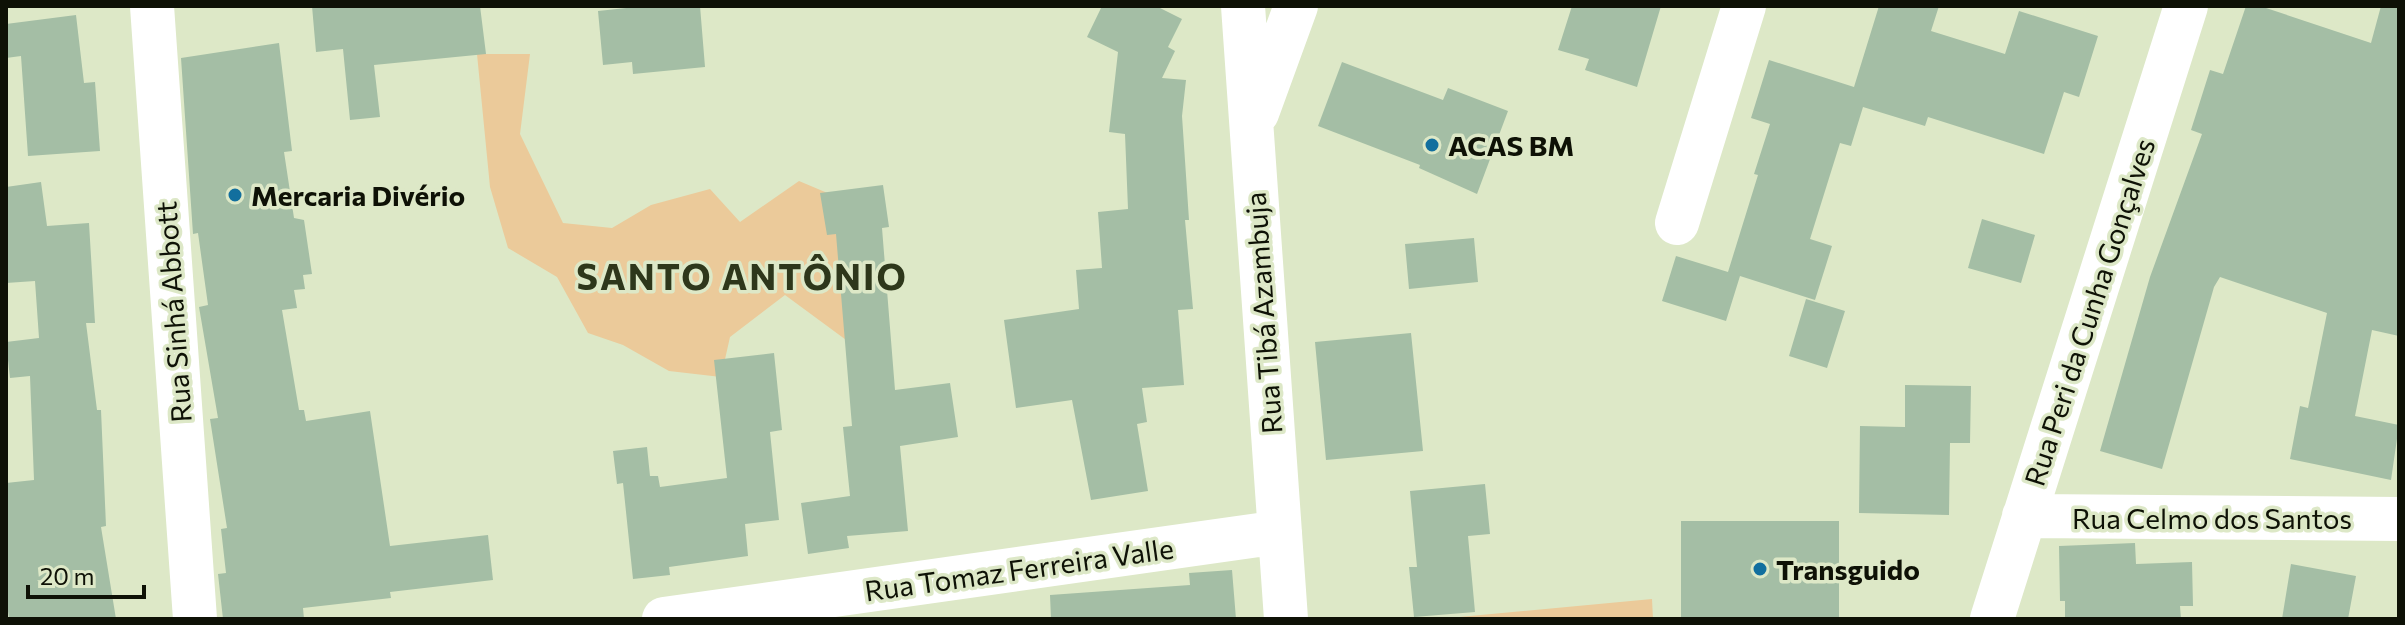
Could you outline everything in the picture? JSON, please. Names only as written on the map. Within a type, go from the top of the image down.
[{"type":"street","name":"Rua Sinhá Abbott","points":[[152,6],[195,619]]},
{"type":"street","name":"Rua Tibá Azambuja","points":[[1243,6],[1286,619]]},
{"type":"street","points":[[1250,134],[1296,6]]},
{"type":"street","points":[[1677,223],[1744,6]]},
{"type":"street","name":"Rua Peri da Cunha Gonçalves","points":[[1992,619],[2186,6]]},
{"type":"street","name":"Rua Celmo dos Santos","points":[[2024,516],[2399,519]]},
{"type":"street","name":"Rua Tomaz Ferreira Valle","points":[[664,619],[1280,532]]},
{"type":"shaded area","points":[[477,54],[530,54],[520,134],[563,223],[612,228],[651,205],[710,189],[740,222],[799,181],[863,208],[857,348],[785,295],[730,337],[721,377],[669,371],[623,345],[588,333],[557,277],[508,248],[490,187]]},
{"type":"shaded area","points":[[1652,599],[1653,619],[1438,619]]},
{"type":"building","points":[[312,6],[480,6],[486,54],[374,65],[380,117],[350,120],[343,49],[316,52]]},
{"type":"building","points":[[645,6],[700,6],[705,67],[633,74],[632,62],[603,65],[598,11]]},
{"type":"building","points":[[1102,6],[1156,6],[1182,19],[1168,47],[1175,51],[1162,78],[1186,80],[1182,116],[1189,220],[1185,220],[1193,309],[1178,310],[1184,385],[1142,388],[1147,422],[1137,424],[1148,491],[1091,500],[1072,400],[1016,408],[1004,320],[1079,309],[1076,270],[1102,268],[1098,212],[1128,209],[1125,134],[1109,132],[1118,52],[1087,37]]},
{"type":"building","points":[[1572,6],[1661,6],[1637,87],[1585,70],[1589,59],[1558,50]]},
{"type":"building","points":[[1879,6],[1939,6],[1931,31],[2005,54],[2019,11],[2098,36],[2079,97],[2064,92],[2044,154],[1928,117],[1925,126],[1863,107],[1851,146],[1840,143],[1810,239],[1832,246],[1815,300],[1740,276],[1726,321],[1662,301],[1676,256],[1728,272],[1770,124],[1751,118],[1769,60],[1854,87]]},
{"type":"building","points":[[2246,6],[2260,6],[2371,43],[2381,6],[2399,6],[2399,336],[2372,330],[2355,416],[2399,425],[2391,480],[2290,459],[2300,406],[2308,408],[2327,313],[2220,277],[2214,287],[2162,469],[2100,451],[2150,277],[2202,134],[2191,130],[2210,70],[2223,74]]},
{"type":"building","points":[[76,15],[84,83],[95,82],[100,151],[28,156],[21,56],[6,58],[6,24]]},
{"type":"building","points":[[279,43],[292,151],[284,152],[294,218],[304,220],[312,274],[303,275],[305,289],[294,290],[297,308],[282,310],[299,410],[304,410],[306,421],[370,411],[390,546],[488,535],[493,580],[390,592],[391,598],[303,608],[304,619],[223,619],[218,574],[226,573],[221,529],[227,528],[210,419],[218,418],[199,307],[208,305],[198,233],[193,234],[181,58]]},
{"type":"building","name":"ACAS BM","points":[[1342,62],[1443,100],[1448,88],[1508,111],[1477,194],[1419,168],[1420,165],[1318,126]]},
{"type":"building","points":[[41,182],[47,226],[89,223],[95,323],[86,323],[97,410],[101,410],[106,526],[101,527],[116,619],[9,619],[6,596],[6,483],[34,480],[30,376],[10,378],[6,342],[39,338],[35,281],[6,283],[6,187]]},
{"type":"building","points":[[883,185],[889,227],[882,228],[895,390],[950,383],[958,437],[900,446],[908,531],[847,536],[849,548],[808,554],[801,503],[850,496],[843,427],[852,426],[836,234],[827,235],[820,193]]},
{"type":"building","points":[[1982,219],[2035,235],[2021,283],[1968,268]]},
{"type":"building","points":[[1474,238],[1478,282],[1409,289],[1405,244]]},
{"type":"building","points":[[1806,299],[1845,311],[1827,368],[1789,356]]},
{"type":"building","points":[[1411,333],[1423,451],[1326,460],[1315,342]]},
{"type":"building","points":[[774,353],[782,430],[770,432],[779,520],[745,524],[748,556],[669,567],[670,575],[633,579],[623,483],[617,484],[613,451],[647,447],[650,476],[658,476],[660,487],[727,478],[714,360]]},
{"type":"building","points":[[1905,385],[1971,386],[1970,443],[1950,443],[1949,515],[1859,513],[1860,426],[1905,427]]},
{"type":"building","points":[[1485,484],[1490,534],[1468,536],[1475,612],[1414,617],[1409,567],[1417,567],[1410,491]]},
{"type":"building","name":"Transguido","points":[[1681,521],[1839,521],[1839,619],[1681,619]]},
{"type":"building","points":[[2135,543],[2136,564],[2192,562],[2193,606],[2180,606],[2181,619],[2065,619],[2065,601],[2060,601],[2059,546]]},
{"type":"building","points":[[2291,564],[2356,576],[2348,619],[2282,619]]},
{"type":"building","points":[[1232,570],[1236,619],[1051,619],[1050,595],[1190,585],[1189,573]]},
{"type":"place","name":"ACAS BM","points":[[1432,145]]},
{"type":"place","name":"Mercaria Divério","points":[[235,195]]},
{"type":"place","name":"Transguido","points":[[1760,569]]},
{"type":"district","name":"SANTO ANTÔNIO","points":[[742,275]]}]
